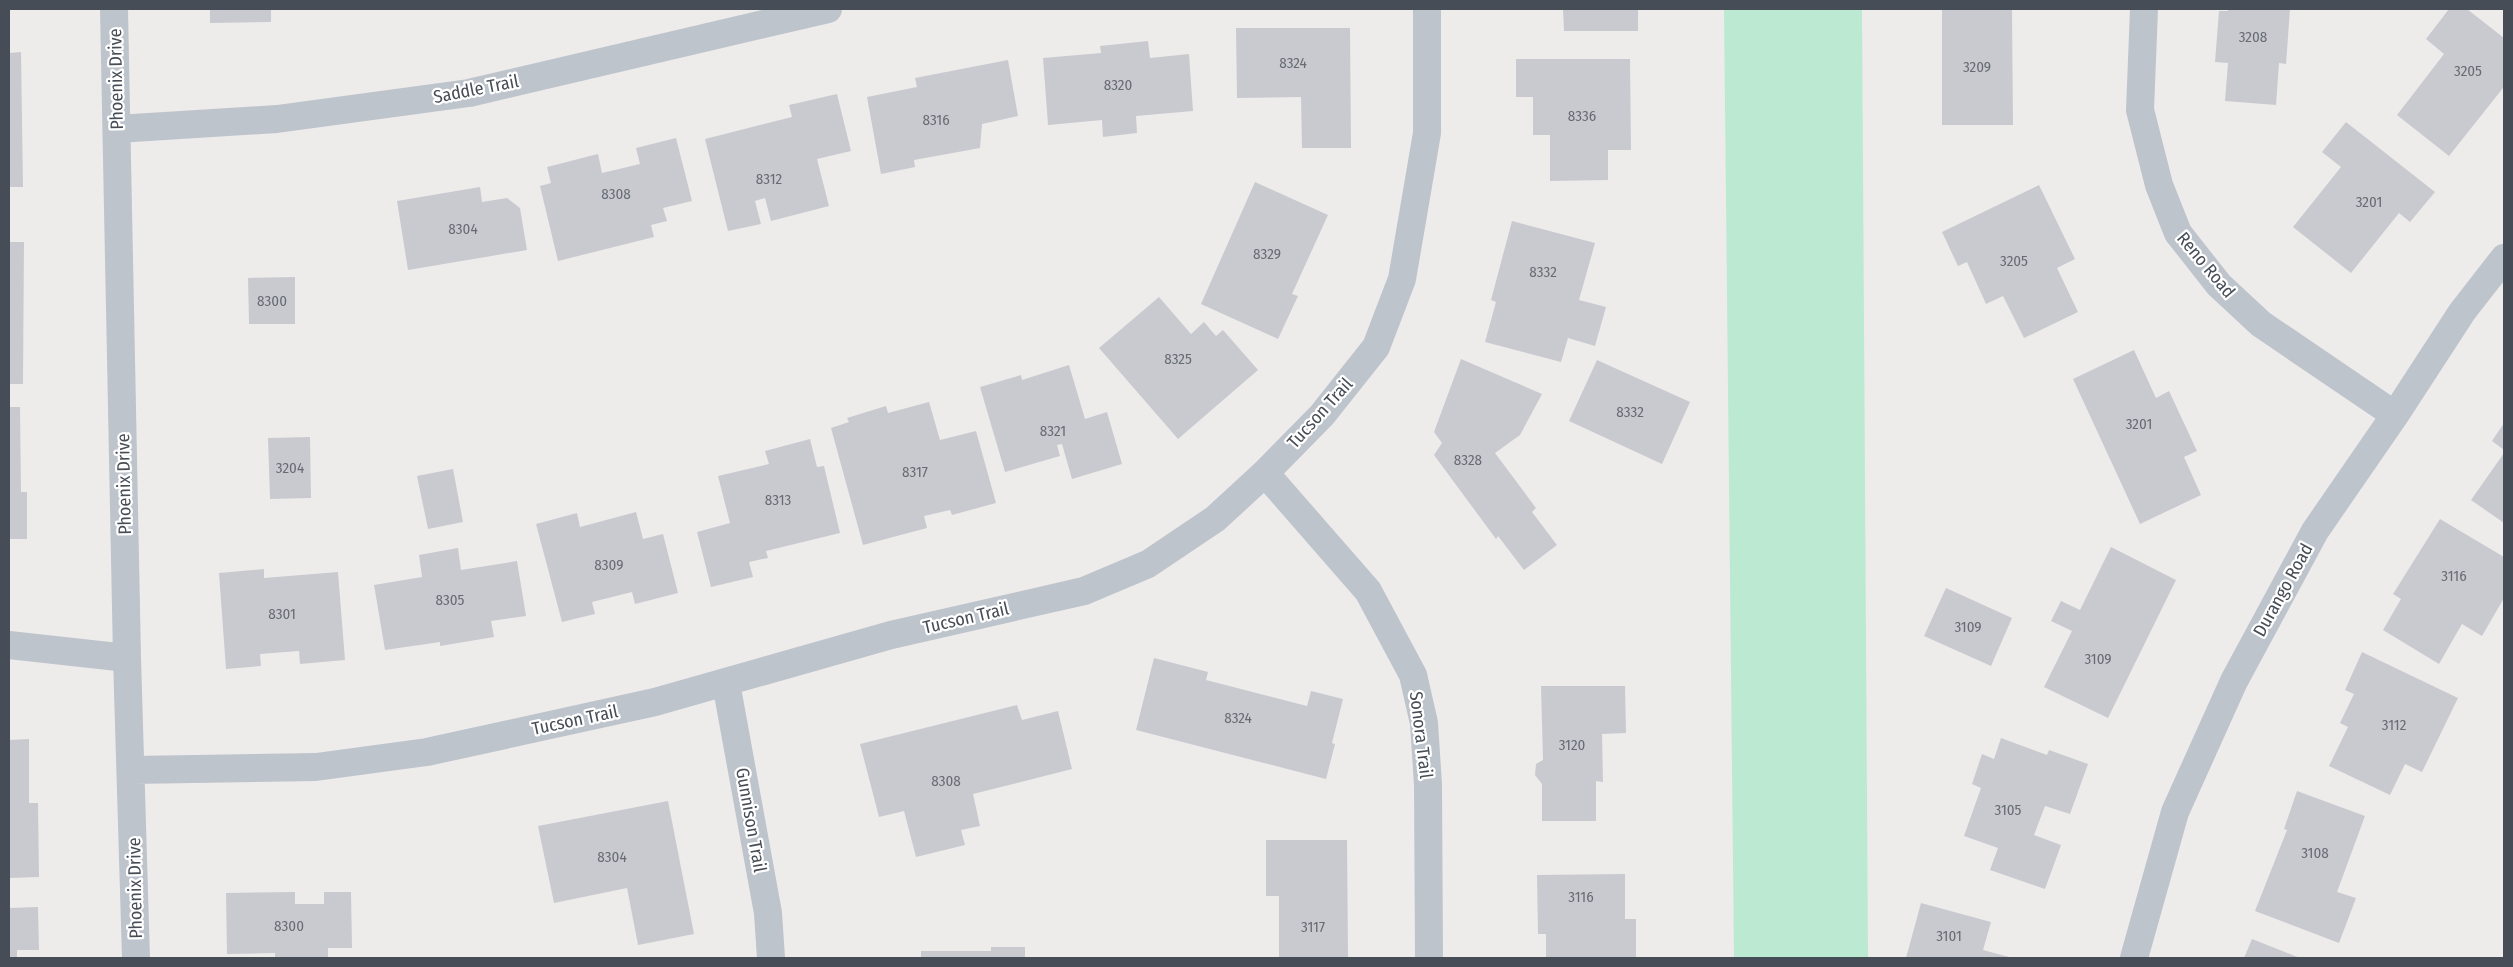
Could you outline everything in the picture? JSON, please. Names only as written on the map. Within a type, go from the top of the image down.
[{"type":"street","name":"Phoenix Drive","points":[[114,9],[118,128],[127,658],[132,770],[136,958]]},
{"type":"street","name":"Saddle Trail","points":[[118,128],[277,119],[469,93],[828,9]]},
{"type":"street","name":"Tucson Trail","points":[[132,770],[316,767],[418,753],[655,702],[891,635],[1084,591],[1148,564],[1215,519],[1265,473],[1322,415],[1376,347],[1402,279],[1428,133],[1427,9]]},
{"type":"street","name":"Reno Road","points":[[2144,9],[2140,110],[2159,185],[2178,233],[2219,285],[2261,324],[2395,415]]},
{"type":"street","name":"Durango Road","points":[[2134,958],[2175,812],[2234,681],[2315,531],[2395,415],[2462,312],[2504,258]]},
{"type":"street","name":"Sonora Trail","points":[[1265,473],[1368,591],[1413,675],[1424,723],[1428,785],[1430,958]]},
{"type":"street","points":[[9,645],[127,658]]},
{"type":"street","name":"Gunnison Trail","points":[[726,683],[768,913],[771,958]]},
{"type":"green space","points":[[1724,9],[1862,9],[1868,958],[1734,958]]},
{"type":"building","points":[[210,9],[271,9],[271,22],[210,23]]},
{"type":"building","points":[[1563,9],[1638,9],[1638,31],[1564,31]]},
{"type":"building","points":[[1942,9],[2012,9],[2013,125],[1942,125]]},
{"type":"building","points":[[2228,9],[2290,9],[2286,64],[2279,63],[2276,105],[2225,101],[2228,63],[2215,62],[2219,11],[2228,11]]},
{"type":"building","points":[[2449,9],[2467,9],[2504,38],[2504,89],[2449,156],[2397,115],[2444,54],[2426,39]]},
{"type":"building","points":[[1236,28],[1350,28],[1351,148],[1302,148],[1301,97],[1237,98]]},
{"type":"building","points":[[1148,41],[1150,58],[1189,54],[1193,111],[1136,116],[1137,133],[1103,137],[1102,120],[1048,125],[1043,58],[1101,53],[1100,46]]},
{"type":"building","points":[[21,52],[23,187],[9,187],[9,53]]},
{"type":"building","points":[[1516,59],[1630,59],[1631,150],[1608,150],[1608,180],[1550,181],[1550,135],[1533,135],[1533,97],[1516,97]]},
{"type":"building","points":[[1008,60],[1018,116],[982,124],[980,148],[914,160],[915,167],[881,174],[867,97],[917,87],[915,78]]},
{"type":"building","points":[[837,94],[851,151],[817,159],[829,206],[771,221],[765,198],[755,201],[761,224],[728,231],[705,139],[792,117],[789,105]]},
{"type":"building","points":[[2346,122],[2435,192],[2410,222],[2399,213],[2351,273],[2293,227],[2341,167],[2322,152]]},
{"type":"building","points":[[676,138],[692,201],[663,208],[667,221],[651,225],[654,237],[558,261],[540,186],[551,183],[547,167],[598,154],[602,173],[640,164],[636,148]]},
{"type":"building","points":[[1255,182],[1328,215],[1292,294],[1298,296],[1278,339],[1201,304]]},
{"type":"building","points":[[2039,185],[2075,259],[2057,268],[2078,312],[2024,338],[2003,296],[1986,304],[1967,262],[1958,266],[1942,232]]},
{"type":"building","points":[[480,187],[482,202],[507,198],[520,208],[527,250],[408,270],[397,201]]},
{"type":"building","points":[[1512,221],[1595,243],[1579,300],[1606,307],[1595,346],[1568,338],[1561,362],[1485,342],[1496,302],[1491,300]]},
{"type":"building","points":[[9,242],[24,242],[23,384],[9,384]]},
{"type":"building","points":[[295,277],[295,324],[249,324],[248,278]]},
{"type":"building","points":[[1159,297],[1191,334],[1204,322],[1216,336],[1223,330],[1258,370],[1178,439],[1099,348]]},
{"type":"building","points":[[2134,350],[2156,398],[2169,391],[2197,451],[2184,457],[2201,495],[2140,524],[2073,379]]},
{"type":"building","points":[[1461,359],[1542,394],[1520,435],[1495,453],[1536,508],[1532,512],[1557,545],[1524,570],[1498,536],[1496,539],[1434,455],[1442,443],[1434,432]]},
{"type":"building","points":[[1597,360],[1690,402],[1662,464],[1569,421]]},
{"type":"building","points":[[1069,365],[1085,419],[1107,412],[1122,464],[1072,479],[1062,444],[1057,445],[1060,456],[1005,472],[980,387],[1021,375],[1022,380]]},
{"type":"building","points":[[929,402],[940,440],[976,431],[996,503],[952,515],[950,510],[924,516],[927,528],[863,545],[831,428],[849,422],[847,418],[886,406],[888,413]]},
{"type":"building","points":[[9,407],[20,407],[21,492],[27,492],[27,539],[9,539]]},
{"type":"building","points":[[2504,423],[2504,450],[2492,441]]},
{"type":"building","points":[[310,437],[311,498],[270,499],[268,438]]},
{"type":"building","points":[[810,439],[817,467],[824,466],[840,533],[766,551],[768,558],[749,562],[753,577],[711,587],[697,532],[730,523],[718,476],[769,464],[765,451]]},
{"type":"building","points":[[2504,453],[2504,523],[2471,500]]},
{"type":"building","points":[[453,469],[463,522],[428,529],[417,476]]},
{"type":"building","points":[[636,512],[643,539],[663,534],[678,593],[635,604],[632,592],[592,602],[595,614],[562,622],[536,524],[577,513],[580,527]]},
{"type":"building","points":[[2440,519],[2504,557],[2504,598],[2482,636],[2462,624],[2439,664],[2383,630],[2401,599],[2393,594]]},
{"type":"building","points":[[2111,547],[2176,580],[2108,718],[2044,687],[2072,631],[2051,621],[2061,601],[2080,610]]},
{"type":"building","points":[[458,548],[461,570],[517,561],[526,616],[491,621],[494,637],[440,646],[440,642],[385,650],[374,585],[422,577],[419,555]]},
{"type":"building","points":[[264,569],[264,578],[338,572],[345,660],[300,664],[299,651],[260,654],[261,666],[226,669],[219,573]]},
{"type":"building","points":[[1946,588],[2012,618],[1991,666],[1924,636]]},
{"type":"building","points":[[2362,652],[2458,698],[2422,772],[2405,764],[2390,795],[2329,766],[2348,727],[2340,723],[2354,694],[2345,690]]},
{"type":"building","points":[[1154,658],[1208,672],[1206,680],[1307,706],[1311,691],[1343,699],[1332,743],[1335,744],[1326,779],[1136,730]]},
{"type":"building","points":[[1541,686],[1625,686],[1626,733],[1602,734],[1603,782],[1596,781],[1596,821],[1542,821],[1542,784],[1535,775],[1536,764],[1543,760]]},
{"type":"building","points":[[1017,705],[1022,720],[1058,711],[1072,769],[973,794],[980,826],[961,830],[965,845],[916,857],[904,811],[879,817],[860,744]]},
{"type":"building","points":[[2001,738],[2047,755],[2049,750],[2088,764],[2070,814],[2045,806],[2034,835],[2061,845],[2045,889],[1990,870],[1998,848],[1964,836],[1981,788],[1972,784],[1982,754],[1994,759]]},
{"type":"building","points":[[29,739],[29,803],[38,803],[39,877],[9,878],[9,740]]},
{"type":"building","points":[[2297,791],[2365,816],[2337,892],[2356,898],[2339,943],[2255,911],[2287,830],[2284,829]]},
{"type":"building","points":[[668,801],[694,934],[638,945],[627,888],[554,903],[538,826]]},
{"type":"building","points":[[1266,840],[1347,840],[1348,958],[1279,958],[1279,896],[1266,896]]},
{"type":"building","points":[[1625,874],[1625,919],[1636,919],[1636,958],[1546,958],[1546,934],[1538,934],[1537,875]]},
{"type":"building","points":[[295,892],[295,904],[324,904],[324,892],[351,892],[352,948],[328,948],[328,958],[275,958],[275,953],[227,954],[226,893]]},
{"type":"building","points":[[1921,903],[1991,922],[1983,950],[2013,958],[1906,958]]},
{"type":"building","points":[[38,907],[39,950],[17,950],[17,958],[9,958],[9,908]]},
{"type":"building","points":[[2252,939],[2300,958],[2244,958]]},
{"type":"building","points":[[991,947],[1025,947],[1025,958],[921,958],[921,951],[991,951]]}]
